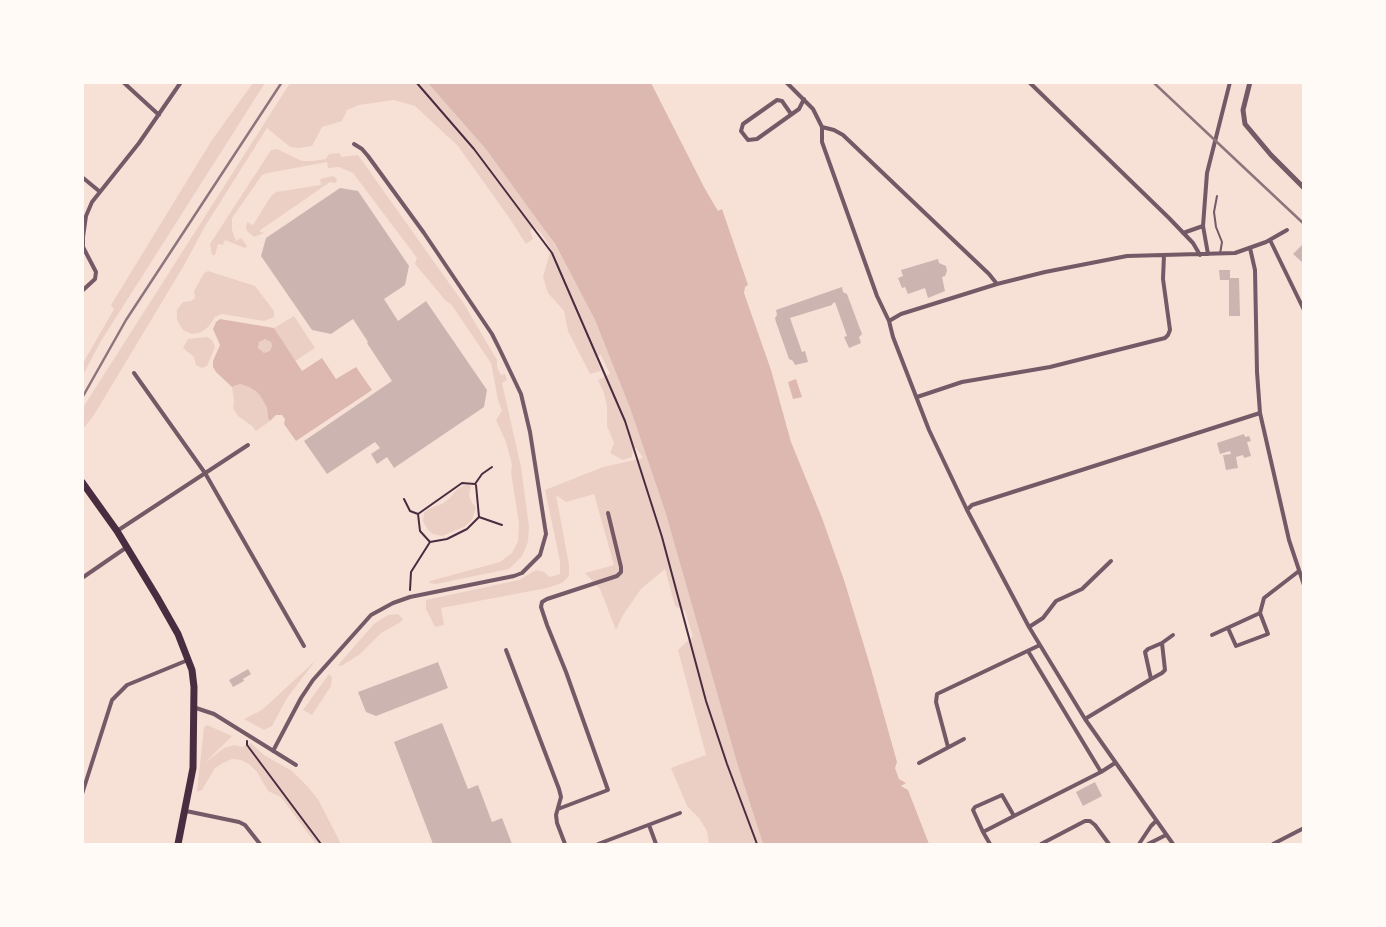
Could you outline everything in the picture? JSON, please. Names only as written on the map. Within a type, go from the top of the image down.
[{"type":"highway","points":[[82,482],[117,531],[174,627],[189,660],[194,687],[193,768],[178,844]]},
{"type":"street","points":[[123,82],[159,115]]},
{"type":"street","points":[[82,292],[95,279],[96,272],[83,247],[86,216],[99,192],[139,143],[181,82]]},
{"type":"street","points":[[786,82],[813,109],[822,126],[822,140],[828,159],[877,296],[889,321],[893,337],[934,442],[967,510],[1029,627],[1085,718],[1173,844]]},
{"type":"street","points":[[1029,82],[1169,218],[1192,243],[1200,255]]},
{"type":"street","points":[[1208,254],[1203,226],[1204,196],[1211,154],[1230,82]]},
{"type":"street","points":[[1250,82],[1242,110],[1245,124],[1271,155],[1304,188]]},
{"type":"street","points":[[791,114],[782,101],[777,100],[743,124],[741,131],[748,140],[757,139],[799,109],[804,99]]},
{"type":"street","points":[[822,126],[843,135],[989,274],[997,284]]},
{"type":"street","points":[[273,751],[314,680],[363,622],[381,609],[410,597],[522,573],[540,555],[545,544],[546,525],[538,489],[530,432],[521,394],[500,350],[492,334],[424,233],[368,156],[354,144]]},
{"type":"street","points":[[82,177],[99,192]]},
{"type":"street","points":[[1183,233],[1203,226]]},
{"type":"street","points":[[889,321],[901,314],[997,284],[1045,272],[1133,255],[1164,256],[1235,253],[1270,240],[1287,230]]},
{"type":"street","points":[[1270,240],[1304,310]]},
{"type":"street","points":[[1250,248],[1255,270],[1256,358],[1260,413],[1287,532],[1304,585]]},
{"type":"street","points":[[916,397],[962,382],[1050,368],[1167,337],[1170,330],[1163,279],[1164,256]]},
{"type":"street","points":[[134,373],[205,473],[304,646]]},
{"type":"street","points":[[967,510],[972,505],[1260,413]]},
{"type":"street","points":[[117,531],[248,444]]},
{"type":"street","points":[[558,809],[608,790],[541,608],[542,602],[617,576],[621,572],[608,512]]},
{"type":"street","points":[[82,578],[126,547]]},
{"type":"street","points":[[1029,627],[1043,618],[1056,601],[1082,589],[1111,561]]},
{"type":"street","points":[[1228,628],[1236,646],[1268,634],[1260,613],[1264,598],[1299,571]]},
{"type":"street","points":[[1212,635],[1260,613]]},
{"type":"street","points":[[1150,679],[1145,652],[1172,635]]},
{"type":"street","points":[[1085,718],[1162,673],[1165,670],[1162,643]]},
{"type":"street","points":[[948,747],[936,702],[937,694],[1040,645]]},
{"type":"street","points":[[506,650],[559,789],[561,797],[556,815],[565,844]]},
{"type":"street","points":[[1028,651],[1101,772]]},
{"type":"street","points":[[82,794],[112,700],[127,685],[189,660]]},
{"type":"street","points":[[194,707],[214,714],[296,765]]},
{"type":"street","points":[[919,763],[964,739]]},
{"type":"street","points":[[983,832],[1115,763]]},
{"type":"street","points":[[990,844],[974,814],[974,807],[1002,795],[1014,816]]},
{"type":"street","points":[[186,811],[246,825],[260,844]]},
{"type":"street","points":[[598,844],[680,813]]},
{"type":"street","points":[[1041,844],[1085,821],[1090,821],[1095,825],[1109,844]]},
{"type":"street","points":[[1139,844],[1156,821]]},
{"type":"street","points":[[649,825],[656,844]]},
{"type":"street","points":[[1273,844],[1304,828]]},
{"type":"street","points":[[1148,844],[1166,836]]},
{"type":"lane","points":[[1217,196],[1214,212],[1216,227],[1222,242],[1220,254]]},
{"type":"path","points":[[416,82],[474,149],[552,254],[626,421],[662,536],[706,701],[757,844]]},
{"type":"path","points":[[479,517],[475,484],[482,474],[492,467]]},
{"type":"path","points":[[418,514],[462,483],[475,484]]},
{"type":"path","points":[[404,499],[410,511],[418,514]]},
{"type":"path","points":[[418,514],[420,531],[430,542]]},
{"type":"path","points":[[410,597],[411,572],[430,542],[447,539],[467,529],[479,517]]},
{"type":"path","points":[[479,517],[502,525]]},
{"type":"path","points":[[245,734],[247,745],[321,844]]},
{"type":"shaded area","points":[[253,83],[265,83],[101,341],[83,375],[83,363],[114,309],[111,305],[212,140]]},
{"type":"shaded area","points":[[290,83],[440,83],[478,124],[555,245],[595,320],[630,408],[665,511],[737,763],[763,844],[709,844],[707,831],[699,818],[687,806],[671,768],[706,755],[678,650],[693,636],[685,611],[675,606],[665,569],[641,589],[623,615],[616,630],[600,589],[585,573],[614,565],[594,494],[566,502],[556,495],[569,565],[569,576],[562,583],[547,588],[441,608],[444,625],[435,627],[426,609],[426,600],[519,580],[536,570],[544,572],[550,577],[560,574],[560,561],[545,490],[603,467],[643,458],[636,448],[633,448],[632,457],[623,460],[610,453],[614,443],[607,426],[607,407],[604,393],[598,380],[610,374],[601,355],[596,357],[601,371],[590,374],[568,331],[564,311],[548,293],[543,277],[551,249],[541,233],[535,228],[530,230],[533,239],[526,244],[458,146],[415,106],[394,100],[359,105],[347,110],[342,121],[322,127],[312,146],[299,148],[290,147],[267,128],[204,228],[186,262],[94,415],[83,429],[82,409]]},
{"type":"shaded area","points":[[428,83],[651,83],[705,189],[718,211],[722,209],[748,285],[745,287],[744,293],[771,370],[791,442],[822,518],[844,580],[897,762],[895,768],[899,779],[906,783],[901,786],[908,790],[929,844],[763,844],[737,763],[665,511],[630,408],[595,320],[555,244],[486,149]]},
{"type":"shaded area","points":[[277,149],[302,161],[326,159],[329,154],[340,153],[341,157],[358,155],[464,304],[497,360],[497,367],[501,375],[505,374],[507,380],[502,383],[521,467],[529,527],[528,542],[522,556],[509,569],[436,584],[429,583],[430,581],[500,562],[512,553],[518,541],[519,524],[511,472],[512,465],[506,442],[496,420],[502,411],[491,363],[451,304],[446,301],[415,264],[417,258],[353,173],[339,167],[328,168],[327,162],[262,175],[232,218],[232,230],[236,241],[241,238],[247,246],[245,248],[225,240],[223,245],[218,244],[215,255],[212,255],[210,244],[271,150]]},
{"type":"shaded area","points":[[333,176],[337,179],[336,183],[330,182],[259,231],[264,233],[254,237],[247,231],[247,222],[253,225],[271,196],[276,192],[321,185],[320,179]]},
{"type":"shaded area","points":[[208,271],[255,286],[274,311],[274,317],[264,321],[222,314],[215,317],[202,332],[192,334],[183,330],[177,320],[177,310],[183,302],[191,301],[195,298],[194,291],[204,273]]},
{"type":"shaded area","points":[[294,316],[315,348],[295,361],[274,328]]},
{"type":"shaded area","points":[[220,319],[274,328],[302,371],[322,358],[336,379],[356,367],[372,390],[296,441],[284,424],[285,419],[282,415],[276,415],[270,421],[267,408],[257,392],[240,384],[232,387],[216,372],[213,367],[213,361],[220,345],[213,329],[216,322]],"holes":[[[265,339],[271,342],[270,351],[264,353],[258,348],[259,342]]]},
{"type":"shaded area","points":[[207,337],[212,340],[215,347],[207,366],[202,368],[196,365],[194,357],[183,348],[188,339]]},
{"type":"shaded area","points":[[265,339],[270,341],[272,346],[270,351],[265,353],[260,351],[258,346],[260,341]]},
{"type":"shaded area","points":[[796,379],[802,397],[793,399],[788,382]]},
{"type":"shaded area","points":[[240,384],[257,392],[267,408],[270,421],[256,431],[238,416],[233,408],[232,387]]},
{"type":"shaded area","points":[[467,484],[471,486],[469,495],[476,507],[472,520],[464,527],[442,536],[433,534],[428,530],[423,521],[424,513],[428,509],[442,504],[457,489]]},
{"type":"shaded area","points":[[398,614],[403,619],[401,622],[381,633],[359,655],[341,666],[338,665],[374,624],[388,615]]},
{"type":"shaded area","points":[[316,660],[287,698],[272,726],[264,730],[244,719],[262,710]]},
{"type":"shaded area","points":[[329,674],[332,677],[331,686],[312,715],[303,710]]},
{"type":"shaded area","points":[[207,725],[232,736],[205,763],[224,748],[234,745],[242,747],[251,743],[264,755],[292,771],[309,788],[319,801],[341,844],[316,844],[281,797],[268,791],[257,772],[249,764],[241,760],[232,759],[215,768],[202,790],[197,792],[204,727]]},
{"type":"building","points":[[340,188],[358,191],[409,266],[405,285],[384,299],[398,321],[426,301],[487,390],[484,407],[394,468],[387,457],[377,464],[371,454],[380,448],[375,442],[327,474],[304,441],[392,381],[353,319],[331,334],[312,330],[261,256],[266,238]]},
{"type":"building","points":[[1302,245],[1304,247],[1304,264],[1293,254]]},
{"type":"building","points":[[938,259],[939,263],[946,266],[947,271],[945,276],[942,277],[945,291],[928,298],[925,288],[908,294],[905,287],[902,288],[898,278],[903,276],[901,270]]},
{"type":"building","points":[[1219,270],[1230,270],[1230,278],[1239,278],[1240,316],[1229,316],[1229,280],[1220,280]]},
{"type":"building","points":[[842,287],[843,292],[847,294],[862,334],[859,337],[861,343],[849,348],[844,337],[847,336],[835,302],[832,305],[790,318],[802,352],[805,351],[808,362],[795,365],[789,359],[776,322],[776,310]]},
{"type":"building","points":[[1244,434],[1245,437],[1249,436],[1251,441],[1247,442],[1251,456],[1244,458],[1243,455],[1236,457],[1238,468],[1226,470],[1223,455],[1231,454],[1230,451],[1220,454],[1217,443]]},
{"type":"building","points":[[438,662],[448,688],[376,716],[366,712],[358,692]]},
{"type":"building","points":[[248,669],[251,674],[243,679],[244,681],[233,687],[229,680]]},
{"type":"building","points":[[442,723],[468,789],[478,785],[492,822],[502,818],[512,844],[433,844],[394,742]]},
{"type":"building","points":[[1095,782],[1102,796],[1083,806],[1076,792]]},
{"type":"railway","points":[[82,398],[126,320],[282,82]]},
{"type":"railway","points":[[1153,82],[1304,224]]}]
